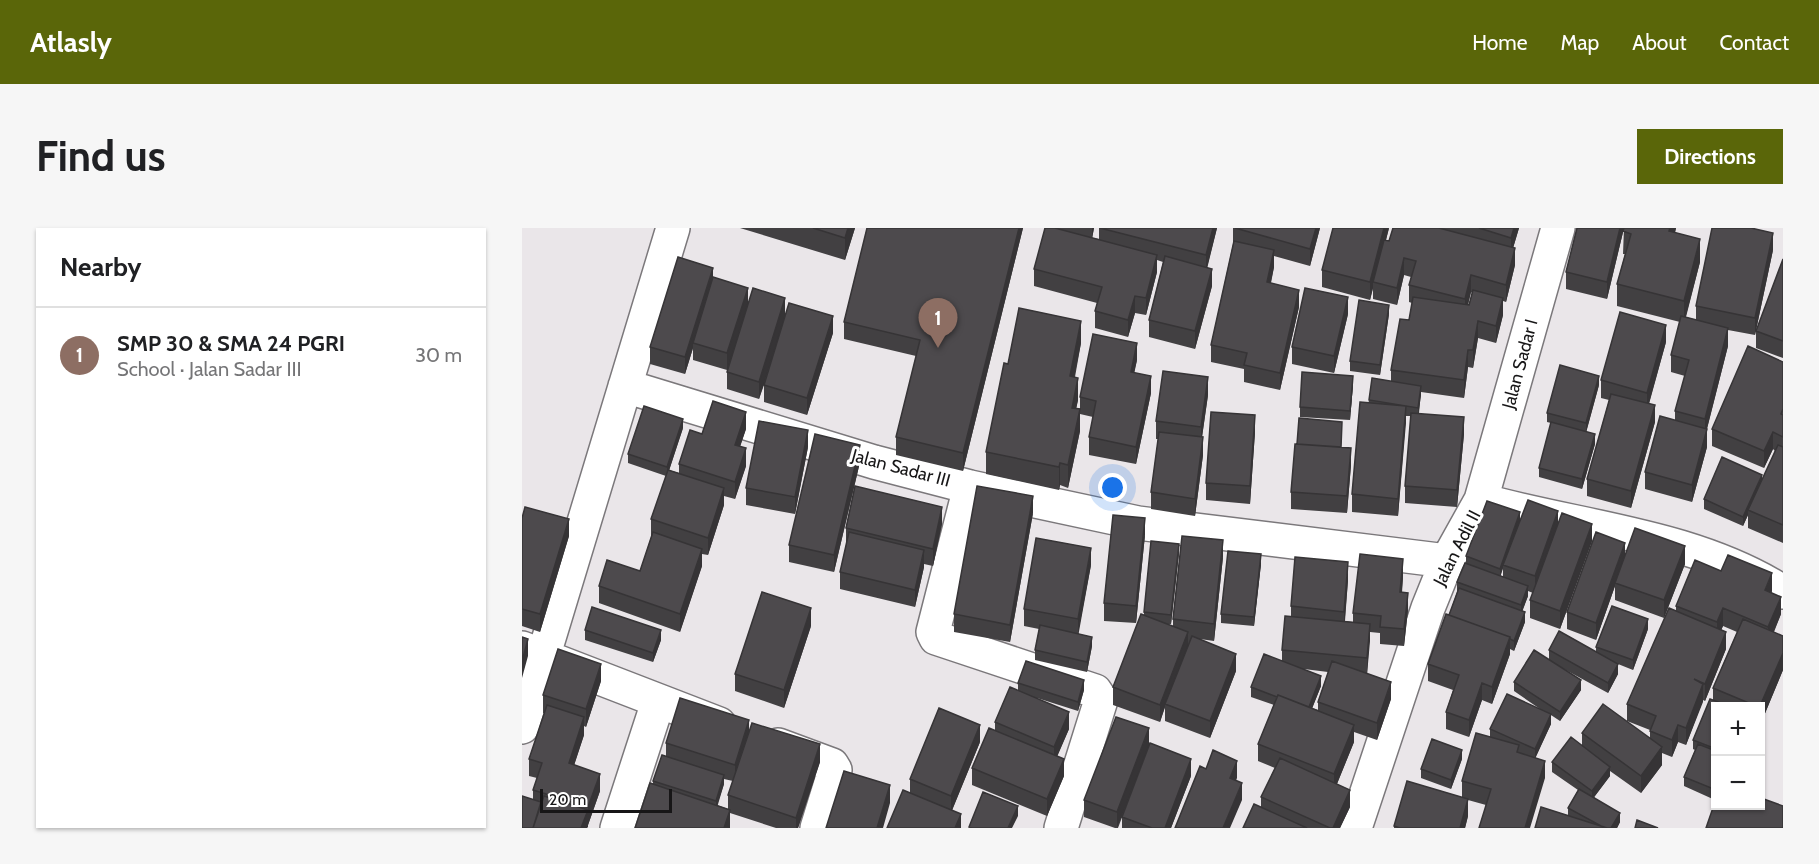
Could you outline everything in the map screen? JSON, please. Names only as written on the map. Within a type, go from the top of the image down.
[{"type":"street","points":[[522,727],[534,652],[625,386],[673,228]]},
{"type":"street","name":"Jalan Sadar I","points":[[1481,500],[1558,228]]},
{"type":"street","name":"Jalan Sadar III","points":[[625,386],[874,462],[970,487],[1138,523],[1447,561]]},
{"type":"street","points":[[970,487],[933,632],[936,638],[1053,676],[1099,694],[1101,700],[1061,828]]},
{"type":"street","name":"Jalan Adil II","points":[[1355,828],[1397,694],[1447,561],[1481,500],[1652,539],[1743,571],[1783,592]]},
{"type":"street","points":[[534,652],[658,702],[832,765],[835,777],[817,828]]},
{"type":"street","points":[[617,828],[658,702]]},
{"type":"building","points":[[813,228],[848,228],[845,238]]},
{"type":"building","points":[[867,228],[1019,228],[963,453],[896,437],[920,340],[844,322]]},
{"type":"building","points":[[1045,228],[1055,228],[1157,255],[1146,298],[1135,296],[1128,320],[1095,311],[1102,287],[1034,269]]},
{"type":"building","points":[[1100,228],[1213,228],[1206,255]]},
{"type":"building","points":[[1235,228],[1316,228],[1310,249]]},
{"type":"building","points":[[1333,228],[1384,228],[1370,282],[1322,270]]},
{"type":"building","points":[[1393,228],[1439,228],[1515,248],[1506,285],[1471,275],[1465,299],[1409,285],[1416,261],[1404,258],[1397,288],[1373,282],[1384,240],[1389,241]]},
{"type":"building","points":[[1479,228],[1514,228],[1511,238]]},
{"type":"building","points":[[1577,228],[1620,228],[1607,282],[1566,272]]},
{"type":"building","points":[[1624,228],[1670,228],[1669,231],[1700,239],[1684,301],[1617,284],[1631,234],[1623,231]]},
{"type":"building","points":[[1712,228],[1751,228],[1773,233],[1755,318],[1696,306]]},
{"type":"building","points":[[1234,241],[1274,250],[1267,282],[1299,290],[1280,373],[1244,365],[1247,353],[1211,345]]},
{"type":"building","points":[[1165,256],[1212,269],[1195,331],[1149,320]]},
{"type":"building","points":[[678,257],[713,268],[685,357],[650,347]]},
{"type":"building","points":[[1783,259],[1783,341],[1756,331]]},
{"type":"building","points":[[713,277],[748,288],[727,353],[693,343]]},
{"type":"building","points":[[753,288],[785,298],[759,382],[727,372]]},
{"type":"building","points":[[1305,288],[1348,297],[1334,356],[1292,347]]},
{"type":"building","points":[[1473,290],[1503,298],[1496,326],[1478,321],[1473,350],[1468,350],[1464,380],[1391,370],[1400,319],[1409,320],[1413,297],[1469,305]]},
{"type":"building","points":[[1359,300],[1389,305],[1380,365],[1350,361]]},
{"type":"building","points":[[789,303],[833,316],[807,398],[764,385]]},
{"type":"building","points":[[1019,308],[1081,321],[1070,376],[1078,378],[1072,408],[1080,409],[1068,465],[1060,463],[1059,467],[986,452],[1004,363],[1008,364]]},
{"type":"building","points":[[1620,312],[1666,325],[1647,393],[1601,380]]},
{"type":"building","points":[[1681,316],[1728,328],[1705,419],[1675,411],[1689,360],[1671,355]]},
{"type":"building","points":[[1093,334],[1137,343],[1131,372],[1151,376],[1136,447],[1089,437],[1096,401],[1080,397]]},
{"type":"building","points":[[1748,346],[1783,362],[1783,409],[1781,414],[1783,415],[1783,437],[1773,432],[1764,451],[1712,429]]},
{"type":"building","points":[[1560,365],[1599,376],[1586,423],[1547,413]]},
{"type":"building","points":[[1163,371],[1208,377],[1201,427],[1156,421]]},
{"type":"building","points":[[1302,372],[1353,376],[1350,411],[1300,407]]},
{"type":"building","points":[[1372,378],[1421,386],[1418,408],[1369,400]]},
{"type":"building","points":[[1611,394],[1655,405],[1631,491],[1587,479]]},
{"type":"building","points":[[713,401],[746,412],[735,445],[746,448],[735,482],[679,464],[690,430],[702,434]]},
{"type":"building","points":[[1360,402],[1406,406],[1398,499],[1352,494]]},
{"type":"building","points":[[644,406],[683,419],[667,467],[628,454]]},
{"type":"building","points":[[1211,412],[1255,415],[1250,486],[1206,483]]},
{"type":"building","points":[[1411,413],[1464,417],[1457,490],[1405,486]]},
{"type":"building","points":[[1660,416],[1707,429],[1692,485],[1645,472]]},
{"type":"building","points":[[1299,418],[1342,422],[1341,447],[1297,444]]},
{"type":"building","points":[[759,421],[808,430],[795,497],[746,488]]},
{"type":"building","points":[[1551,422],[1595,434],[1582,479],[1539,468]]},
{"type":"building","points":[[1159,432],[1203,437],[1195,499],[1151,492]]},
{"type":"building","points":[[815,434],[860,445],[834,555],[789,545]]},
{"type":"building","points":[[1295,444],[1351,448],[1347,496],[1291,492]]},
{"type":"building","points":[[1778,445],[1783,447],[1783,525],[1748,510]]},
{"type":"building","points":[[1722,457],[1762,475],[1743,517],[1704,499]]},
{"type":"building","points":[[668,470],[724,488],[708,538],[651,519]]},
{"type":"building","points":[[855,486],[942,507],[933,549],[846,528]]},
{"type":"building","points":[[977,486],[1033,496],[1010,625],[954,614]]},
{"type":"building","points":[[1528,500],[1558,511],[1535,576],[1503,565]]},
{"type":"building","points":[[1487,501],[1520,512],[1500,569],[1466,556]]},
{"type":"building","points":[[525,507],[569,519],[540,614],[522,609],[522,518]]},
{"type":"building","points":[[1562,513],[1592,524],[1560,611],[1530,600]]},
{"type":"building","points":[[1113,515],[1145,518],[1136,606],[1104,603]]},
{"type":"building","points":[[1635,528],[1685,546],[1664,600],[1615,583]]},
{"type":"building","points":[[653,532],[702,549],[680,614],[599,586],[607,560],[640,571]]},
{"type":"building","points":[[849,532],[924,550],[915,590],[840,572]]},
{"type":"building","points":[[1596,532],[1625,543],[1596,623],[1567,612]]},
{"type":"building","points":[[1182,536],[1223,540],[1214,624],[1173,619]]},
{"type":"building","points":[[1036,538],[1091,548],[1078,619],[1024,609]]},
{"type":"building","points":[[1151,541],[1179,544],[1171,615],[1144,612]]},
{"type":"building","points":[[1228,551],[1261,554],[1254,617],[1221,614]]},
{"type":"building","points":[[1360,554],[1403,559],[1400,592],[1408,593],[1404,629],[1380,627],[1381,616],[1353,613]]},
{"type":"building","points":[[1728,555],[1772,573],[1765,590],[1781,597],[1768,627],[1723,608],[1717,622],[1676,606],[1695,560],[1721,571]]},
{"type":"building","points":[[1295,557],[1348,562],[1344,612],[1291,606]]},
{"type":"building","points":[[1465,563],[1528,586],[1521,605],[1457,582]]},
{"type":"building","points":[[1459,588],[1525,612],[1514,641],[1510,637],[1449,615]]},
{"type":"building","points":[[762,592],[811,608],[784,690],[735,674]]},
{"type":"building","points":[[1612,606],[1648,619],[1633,660],[1596,647]]},
{"type":"building","points":[[592,607],[661,630],[653,653],[585,630]]},
{"type":"building","points":[[1669,608],[1726,632],[1705,684],[1694,679],[1703,684],[1686,728],[1678,725],[1672,740],[1650,731],[1656,716],[1627,704]]},
{"type":"building","points":[[1141,614],[1188,632],[1160,705],[1113,687]]},
{"type":"building","points":[[1446,614],[1510,637],[1492,687],[1482,683],[1469,720],[1446,712],[1459,675],[1428,664]]},
{"type":"building","points":[[1285,616],[1370,624],[1367,658],[1282,650]]},
{"type":"building","points":[[1743,619],[1783,636],[1783,653],[1762,702],[1746,702],[1713,688]]},
{"type":"building","points":[[1040,625],[1092,637],[1087,662],[1035,650]]},
{"type":"building","points":[[1559,631],[1618,664],[1608,683],[1549,650]]},
{"type":"building","points":[[1192,636],[1236,654],[1210,721],[1165,704]]},
{"type":"building","points":[[522,637],[528,639],[522,661]]},
{"type":"building","points":[[558,649],[601,664],[586,709],[543,695]]},
{"type":"building","points":[[1534,650],[1581,680],[1560,712],[1514,682]]},
{"type":"building","points":[[1264,654],[1321,676],[1309,707],[1251,687]]},
{"type":"building","points":[[1026,661],[1084,680],[1078,702],[1018,683]]},
{"type":"building","points":[[1332,661],[1391,682],[1377,723],[1318,702]]},
{"type":"building","points":[[1010,687],[1069,712],[1054,747],[995,722]]},
{"type":"building","points":[[1507,694],[1551,714],[1535,749],[1490,729]]},
{"type":"building","points":[[1278,695],[1354,725],[1334,774],[1258,744]]},
{"type":"building","points":[[680,698],[749,720],[735,765],[666,743]]},
{"type":"building","points":[[1710,699],[1718,702],[1711,702],[1711,747],[1693,740]]},
{"type":"building","points":[[1603,704],[1662,747],[1641,776],[1582,733]]},
{"type":"building","points":[[547,705],[584,717],[569,763],[600,774],[588,807],[533,790],[542,763],[529,759]]},
{"type":"building","points":[[939,708],[980,725],[951,796],[910,779]]},
{"type":"building","points":[[1116,717],[1149,728],[1117,812],[1084,800]]},
{"type":"building","points":[[752,723],[820,744],[796,818],[728,795]]},
{"type":"building","points":[[989,728],[1064,759],[1047,799],[972,768]]},
{"type":"building","points":[[1476,733],[1519,745],[1517,752],[1545,761],[1525,828],[1479,828],[1491,789],[1462,781]]},
{"type":"building","points":[[1571,737],[1610,767],[1592,791],[1552,762]]},
{"type":"building","points":[[1432,739],[1462,750],[1451,780],[1421,769]]},
{"type":"building","points":[[1150,743],[1191,759],[1165,828],[1152,828],[1122,817]]},
{"type":"building","points":[[1698,744],[1711,749],[1711,788],[1684,777]]},
{"type":"building","points":[[1213,750],[1237,761],[1230,778],[1242,783],[1223,828],[1175,828],[1200,766],[1206,769]]},
{"type":"building","points":[[662,755],[724,775],[716,801],[653,781]]},
{"type":"building","points":[[1280,758],[1350,790],[1333,828],[1261,797]]},
{"type":"building","points":[[844,771],[890,785],[877,828],[826,828]]},
{"type":"building","points":[[1407,781],[1468,799],[1460,828],[1400,828],[1394,826]]},
{"type":"building","points":[[650,783],[730,810],[724,828],[635,828]]},
{"type":"building","points":[[1579,789],[1620,813],[1611,828],[1601,826],[1568,808]]},
{"type":"building","points":[[903,790],[961,814],[955,828],[887,828]]},
{"type":"building","points":[[983,792],[1018,806],[1008,828],[969,827]]},
{"type":"building","points":[[522,796],[541,802],[533,828],[522,828]]},
{"type":"building","points":[[544,796],[588,810],[581,828],[533,828]]},
{"type":"building","points":[[1765,799],[1783,806],[1783,828],[1706,828],[1712,810],[1765,810]]},
{"type":"building","points":[[1254,804],[1307,828],[1243,828]]},
{"type":"building","points":[[1541,807],[1607,828],[1535,828]]},
{"type":"building","points":[[1637,820],[1658,828],[1635,828]]},
{"type":"place","name":"SMP 30 & SMA 24 PGRI","points":[[938,348]]}]
